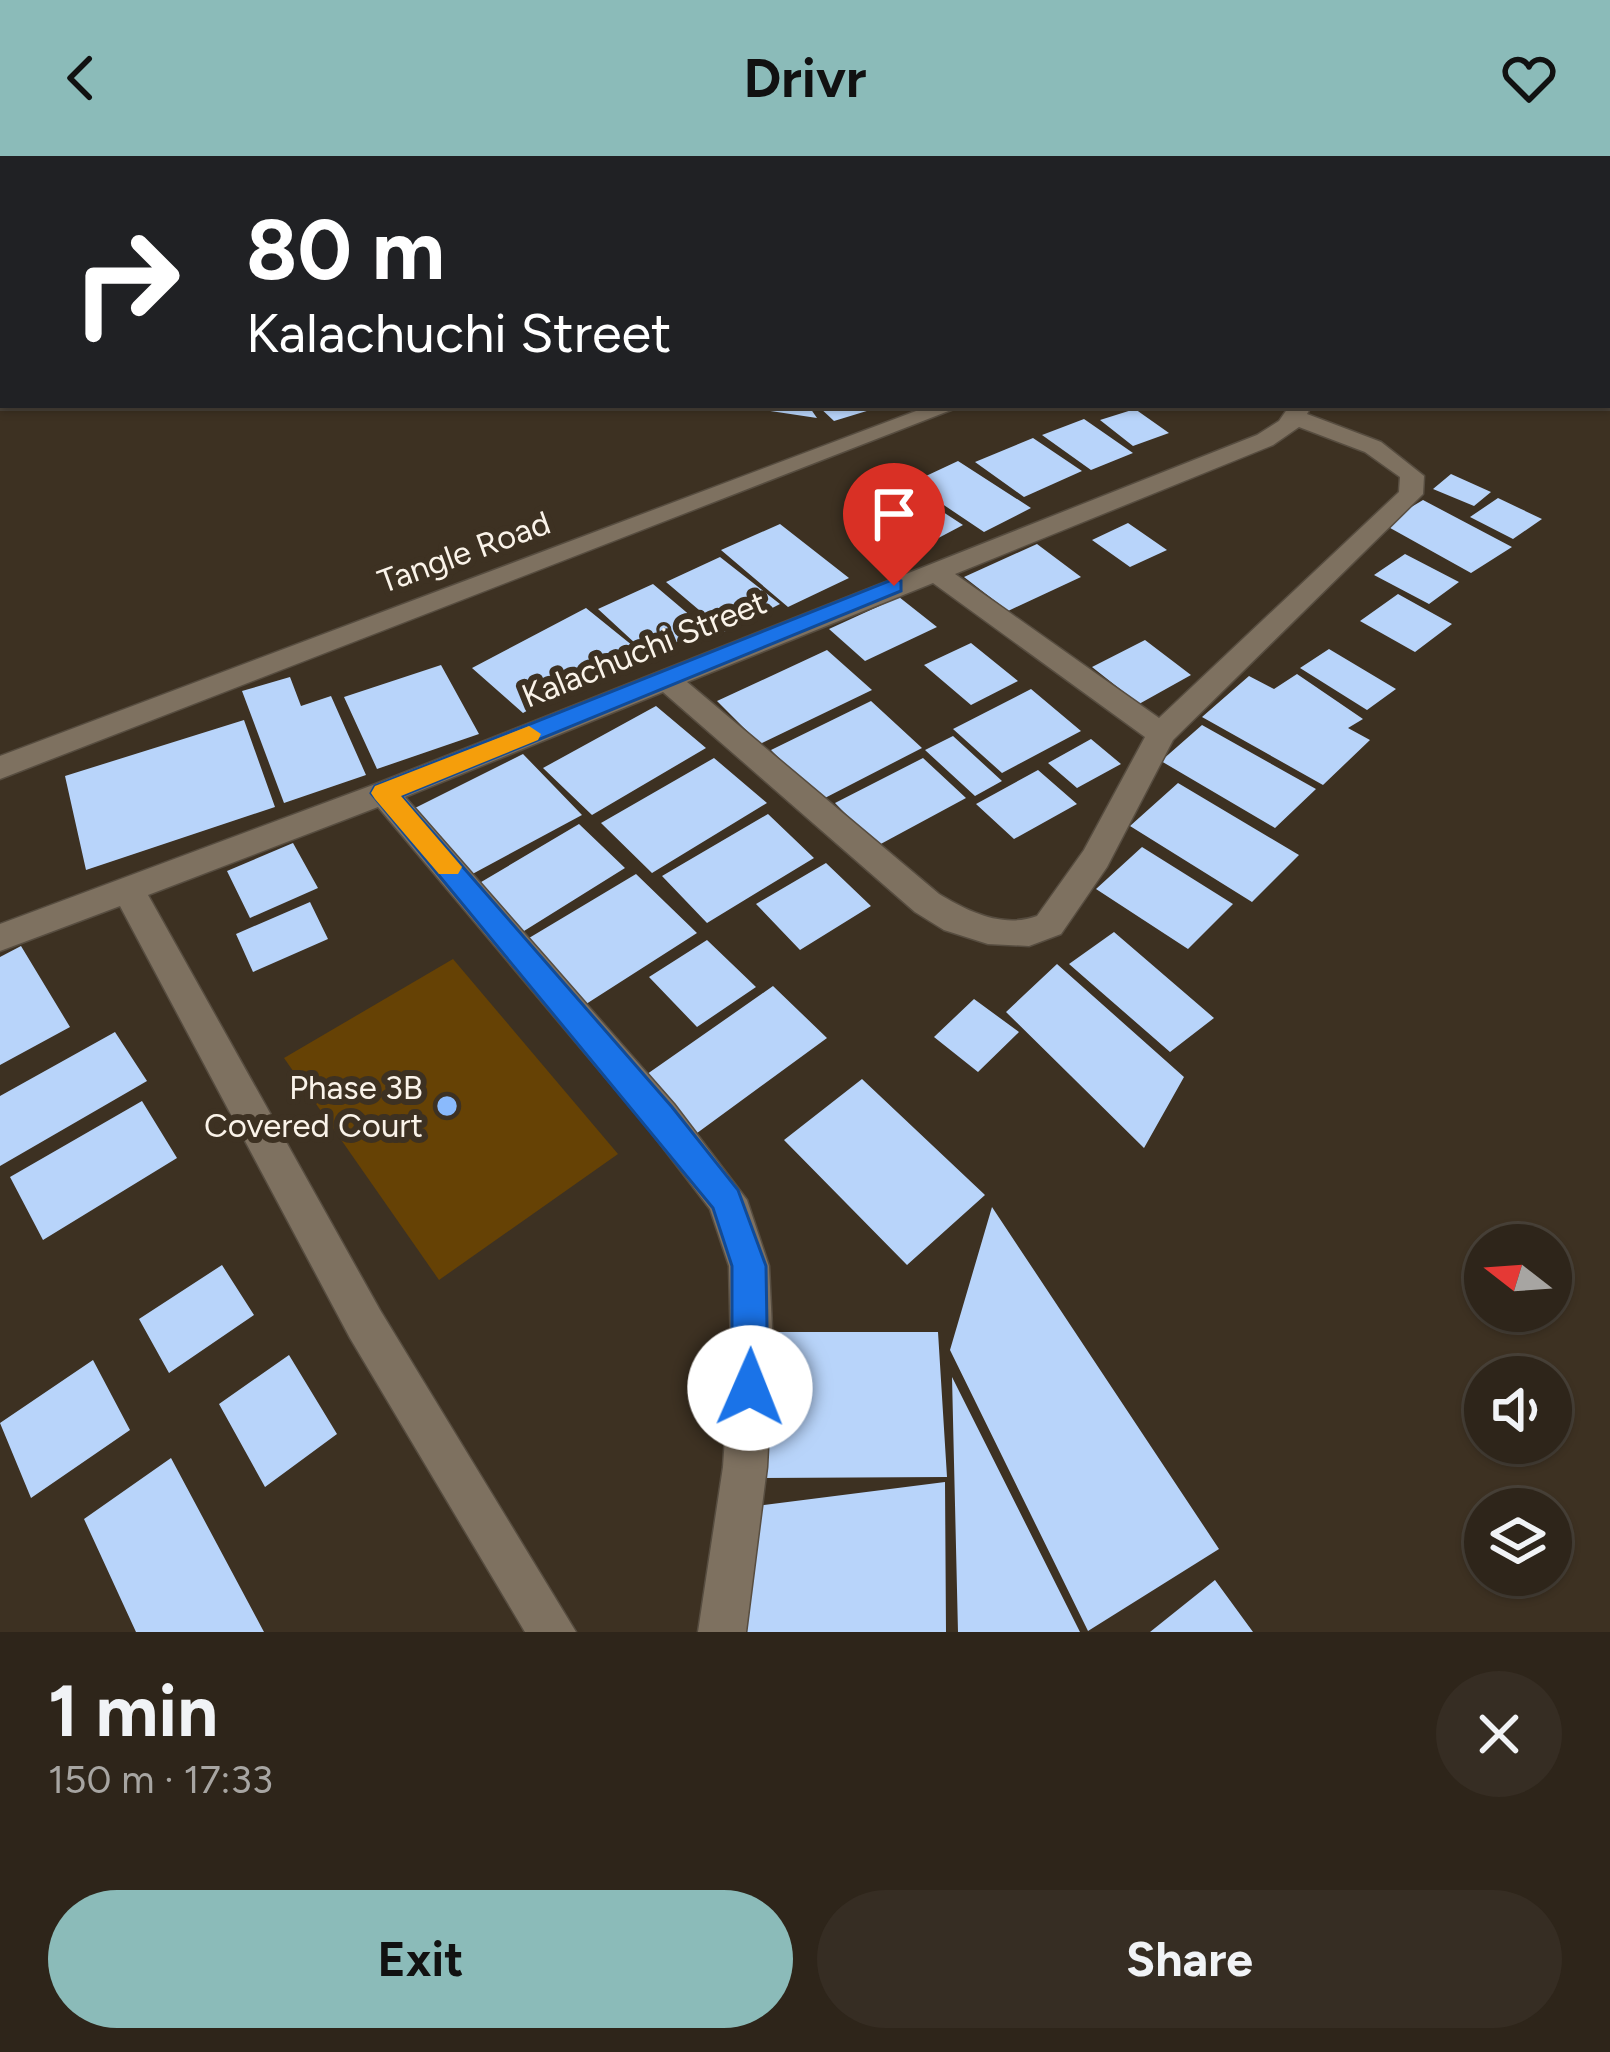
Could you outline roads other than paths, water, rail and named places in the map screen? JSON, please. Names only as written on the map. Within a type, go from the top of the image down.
[{"type":"street","name":"Tangle Road","points":[[0,768],[945,408]]},
{"type":"street","name":"Kalachuchi Street","points":[[0,938],[384,793],[1264,440],[1298,411]]},
{"type":"street","points":[[665,679],[927,903],[972,927],[1011,935],[1049,925],[1096,858],[1161,734],[1411,494],[1412,476],[1403,465],[1298,411]]},
{"type":"street","points":[[932,570],[1161,734]]},
{"type":"street","points":[[384,793],[661,1116],[727,1200],[749,1266],[752,1348],[745,1467],[722,1632]]},
{"type":"street","points":[[129,891],[364,1324],[553,1632]]},
{"type":"place","name":"Phase 3B Covered Court","points":[[447,1106]]}]
